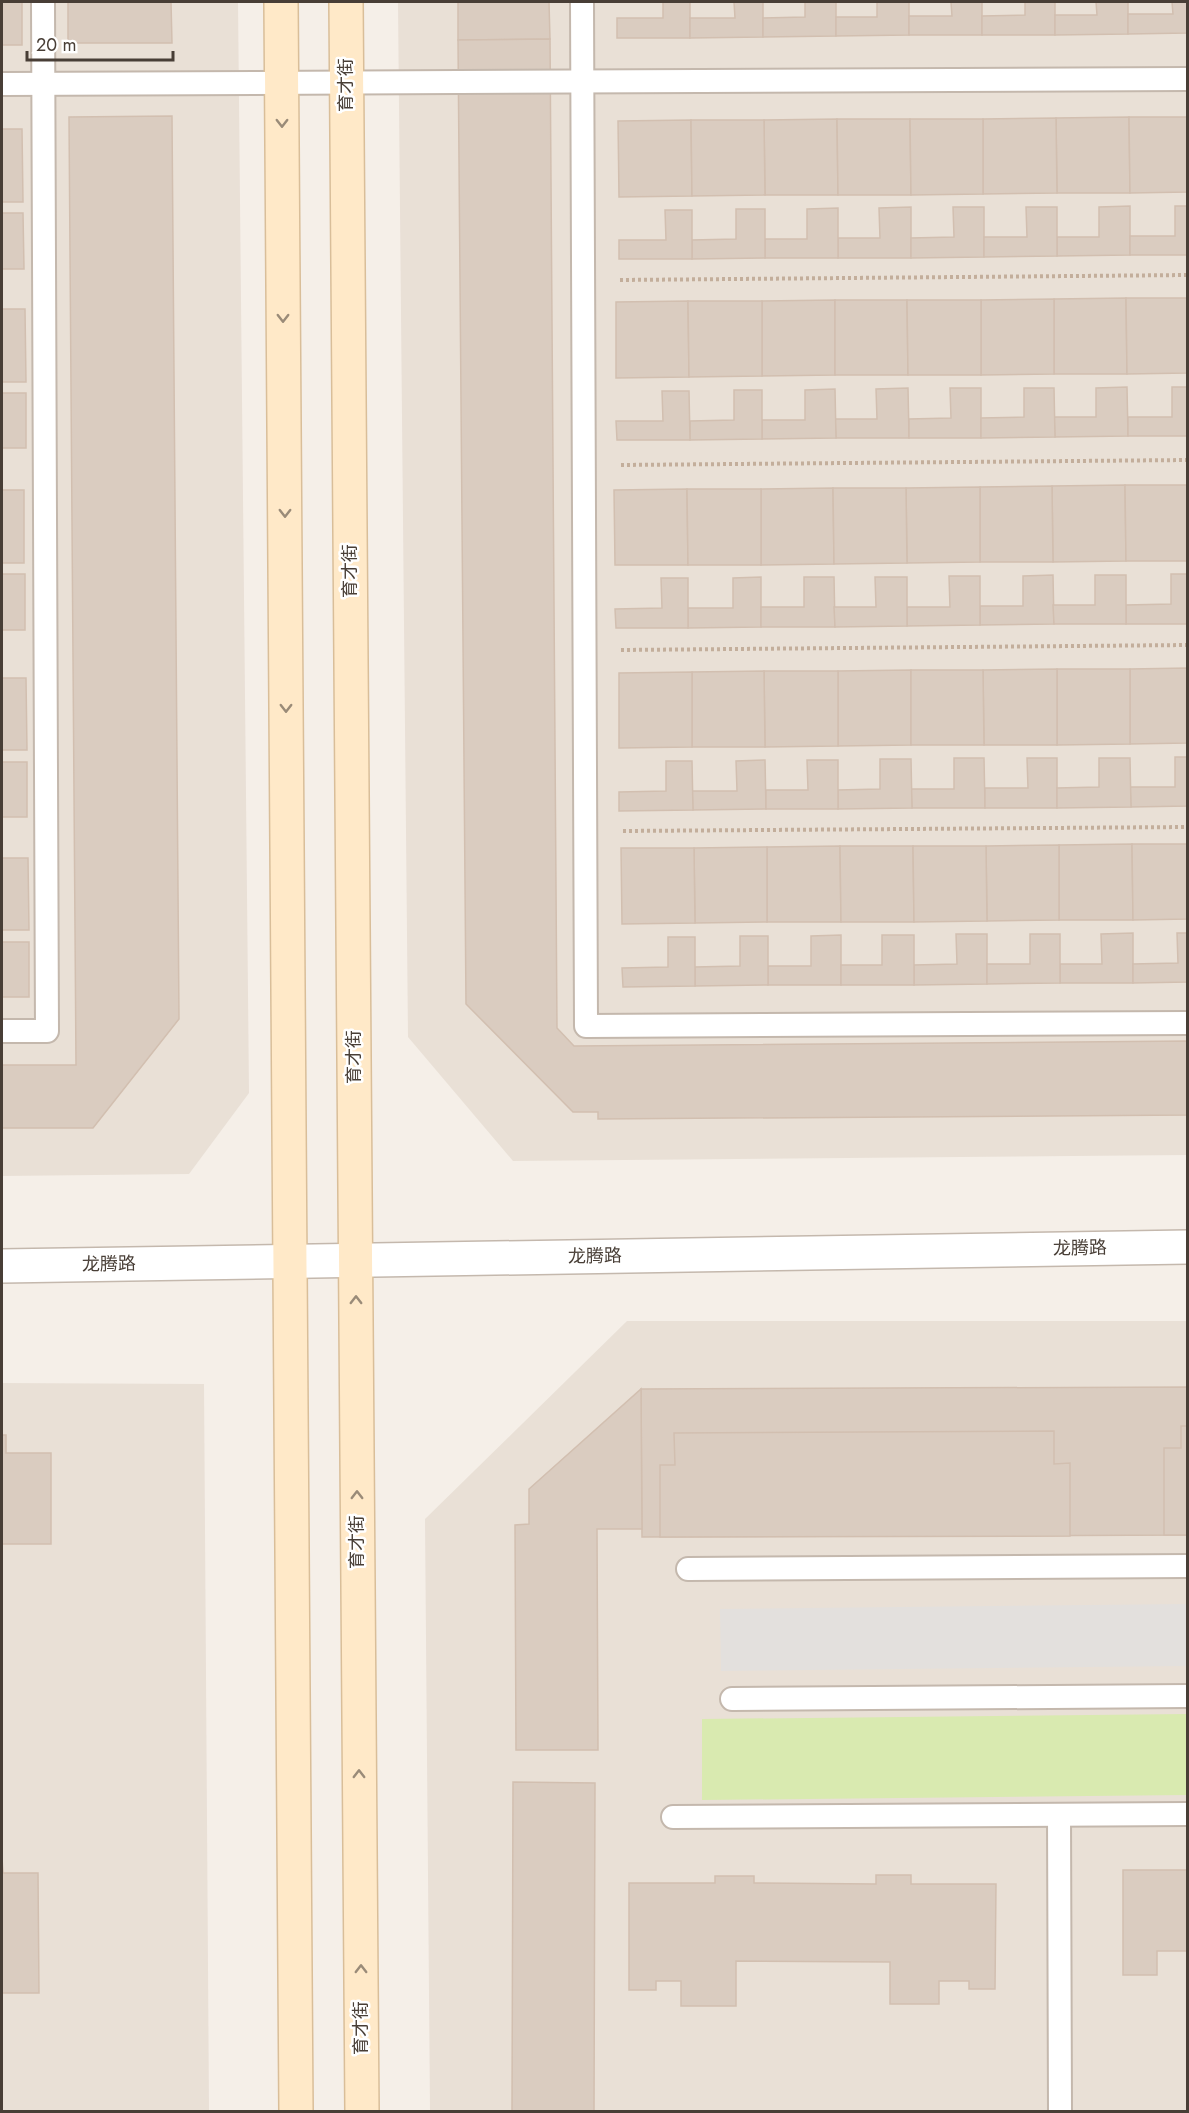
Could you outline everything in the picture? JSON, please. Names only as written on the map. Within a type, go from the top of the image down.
[{"type":"street","points":[[281,2],[297,2112]]},
{"type":"street","name":"育才街","points":[[346,2],[362,2112]]},
{"type":"street","name":"龙腾路","points":[[2,1266],[1188,1247]]},
{"type":"lane","points":[[2,1031],[47,1031],[43,2]]},
{"type":"lane","points":[[582,2],[586,1026],[1188,1023]]},
{"type":"lane","points":[[2,84],[1188,80]]},
{"type":"lane","points":[[688,1569],[1188,1566]]},
{"type":"lane","points":[[732,1699],[1188,1696]]},
{"type":"lane","points":[[673,1817],[1188,1814]]},
{"type":"lane","points":[[1059,1815],[1060,2112]]},
{"type":"path","points":[[583,280],[1188,275]]},
{"type":"path","points":[[584,465],[1188,460]]},
{"type":"path","points":[[585,650],[1188,645]]},
{"type":"path","points":[[586,831],[1188,827]]},
{"type":"shaded area","points":[[2,2],[238,2],[249,1093],[189,1174],[2,1176]]},
{"type":"shaded area","points":[[398,2],[1187,2],[1187,1155],[513,1161],[408,1037]]},
{"type":"shaded area","points":[[627,1321],[1187,1321],[1187,2111],[430,2111],[425,1519]]},
{"type":"shaded area","points":[[2,1383],[204,1384],[209,2111],[2,2112]]},
{"type":"shaded area","points":[[1187,1604],[1187,1666],[721,1671],[720,1609]]},
{"type":"green space","points":[[1187,1714],[1187,1795],[702,1800],[702,1719]]},
{"type":"building","points":[[2,2],[22,2],[22,45],[2,45]]},
{"type":"building","points":[[68,2],[171,2],[172,43],[68,43]]},
{"type":"building","points":[[458,2],[549,2],[550,39],[458,40]]},
{"type":"building","points":[[663,2],[690,2],[690,38],[617,38],[617,18],[663,18]]},
{"type":"building","points":[[734,2],[763,2],[763,37],[690,38],[690,18],[735,18]]},
{"type":"building","points":[[805,2],[836,2],[836,36],[763,37],[763,18],[805,17]]},
{"type":"building","points":[[877,2],[909,2],[909,35],[836,36],[836,17],[877,17]]},
{"type":"building","points":[[951,2],[982,2],[982,35],[909,35],[909,16],[952,16]]},
{"type":"building","points":[[1025,2],[1055,2],[1055,35],[982,35],[982,16],[1025,15]]},
{"type":"building","points":[[1096,2],[1128,2],[1128,34],[1055,35],[1055,15],[1097,15]]},
{"type":"building","points":[[1172,2],[1188,2],[1188,33],[1128,34],[1128,14],[1173,14]]},
{"type":"building","points":[[550,39],[557,1028],[574,1046],[1188,1041],[1188,1115],[598,1119],[598,1112],[573,1112],[466,1004],[458,40]]},
{"type":"building","points":[[172,116],[179,1019],[93,1128],[2,1128],[2,1065],[76,1065],[69,117]]},
{"type":"building","points":[[1129,117],[1130,193],[1057,193],[1056,118]]},
{"type":"building","points":[[1129,117],[1188,117],[1188,192],[1130,193]]},
{"type":"building","points":[[1056,118],[1057,193],[983,194],[983,119]]},
{"type":"building","points":[[837,119],[838,195],[765,195],[764,120]]},
{"type":"building","points":[[837,119],[910,119],[911,195],[838,195]]},
{"type":"building","points":[[910,119],[983,119],[983,194],[911,195]]},
{"type":"building","points":[[691,120],[692,196],[619,197],[618,121]]},
{"type":"building","points":[[691,120],[764,120],[765,195],[692,196]]},
{"type":"building","points":[[2,129],[22,129],[23,202],[2,202]]},
{"type":"building","points":[[1130,206],[1130,255],[1057,256],[1057,237],[1099,237],[1099,207]]},
{"type":"building","points":[[1175,206],[1188,206],[1188,255],[1130,255],[1130,236],[1175,236]]},
{"type":"building","points":[[911,207],[911,258],[838,258],[838,238],[880,238],[879,208]]},
{"type":"building","points":[[953,207],[984,207],[984,257],[911,258],[911,238],[954,237]]},
{"type":"building","points":[[1026,207],[1057,207],[1057,256],[984,257],[984,237],[1027,237]]},
{"type":"building","points":[[838,208],[838,258],[765,258],[765,239],[807,239],[807,209]]},
{"type":"building","points":[[736,209],[765,209],[765,258],[692,259],[692,240],[736,239]]},
{"type":"building","points":[[665,210],[692,210],[692,259],[619,259],[619,240],[666,240]]},
{"type":"building","points":[[2,213],[23,213],[24,269],[2,269]]},
{"type":"building","points":[[1126,298],[1127,374],[1054,374],[1054,299]]},
{"type":"building","points":[[1126,298],[1188,298],[1188,373],[1127,374]]},
{"type":"building","points":[[1054,299],[1054,374],[981,375],[981,300]]},
{"type":"building","points":[[835,300],[835,375],[762,376],[762,301]]},
{"type":"building","points":[[835,300],[907,300],[908,375],[835,375]]},
{"type":"building","points":[[907,300],[981,300],[981,375],[908,375]]},
{"type":"building","points":[[688,301],[689,377],[616,378],[616,302]]},
{"type":"building","points":[[688,301],[762,301],[762,376],[689,377]]},
{"type":"building","points":[[2,309],[25,309],[26,382],[2,382]]},
{"type":"building","points":[[1127,387],[1128,436],[1055,437],[1054,417],[1096,417],[1096,388]]},
{"type":"building","points":[[1172,387],[1188,387],[1188,436],[1128,436],[1128,417],[1172,417]]},
{"type":"building","points":[[908,388],[909,438],[836,438],[835,419],[877,419],[876,389]]},
{"type":"building","points":[[950,388],[981,388],[981,438],[909,438],[909,419],[951,418]]},
{"type":"building","points":[[1024,388],[1054,388],[1055,437],[981,438],[981,418],[1024,417]]},
{"type":"building","points":[[835,389],[836,438],[762,439],[762,420],[805,420],[805,390]]},
{"type":"building","points":[[734,390],[762,390],[762,439],[690,440],[690,421],[734,420]]},
{"type":"building","points":[[662,391],[689,391],[690,440],[617,440],[616,421],[663,421]]},
{"type":"building","points":[[2,393],[26,393],[26,448],[2,448]]},
{"type":"building","points":[[1125,485],[1126,561],[1053,562],[1052,486]]},
{"type":"building","points":[[1125,485],[1188,485],[1188,561],[1126,561]]},
{"type":"building","points":[[1052,486],[1053,562],[980,562],[980,487]]},
{"type":"building","points":[[980,487],[980,562],[907,563],[906,488]]},
{"type":"building","points":[[833,488],[834,564],[761,565],[761,489]]},
{"type":"building","points":[[833,488],[906,488],[907,563],[834,564]]},
{"type":"building","points":[[687,489],[688,565],[615,565],[614,490]]},
{"type":"building","points":[[687,489],[761,489],[761,565],[688,565]]},
{"type":"building","points":[[2,490],[24,490],[24,563],[2,563]]},
{"type":"building","points":[[2,574],[25,574],[25,630],[2,630]]},
{"type":"building","points":[[1171,574],[1188,574],[1188,624],[1126,624],[1126,605],[1171,604]]},
{"type":"building","points":[[1053,575],[1054,624],[980,625],[980,606],[1023,606],[1023,576]]},
{"type":"building","points":[[1095,575],[1126,575],[1126,624],[1054,624],[1053,605],[1095,605]]},
{"type":"building","points":[[949,576],[980,576],[980,625],[907,626],[907,607],[950,607]]},
{"type":"building","points":[[761,577],[761,627],[688,628],[688,608],[733,608],[733,578]]},
{"type":"building","points":[[804,577],[834,577],[835,627],[761,627],[761,607],[804,607]]},
{"type":"building","points":[[875,577],[907,577],[907,626],[835,627],[834,607],[876,607]]},
{"type":"building","points":[[661,578],[688,578],[688,628],[616,628],[615,609],[662,608]]},
{"type":"building","points":[[1188,668],[1188,743],[1130,744],[1130,669]]},
{"type":"building","points":[[1057,669],[1130,669],[1130,744],[1057,745]]},
{"type":"building","points":[[1057,669],[1057,745],[984,745],[983,670]]},
{"type":"building","points":[[911,670],[911,745],[838,746],[838,671]]},
{"type":"building","points":[[911,670],[983,670],[984,745],[911,745]]},
{"type":"building","points":[[764,671],[838,671],[838,746],[765,747]]},
{"type":"building","points":[[764,671],[765,747],[692,747],[692,672]]},
{"type":"building","points":[[692,672],[692,747],[619,748],[619,673]]},
{"type":"building","points":[[2,678],[26,678],[27,750],[2,750]]},
{"type":"building","points":[[1175,757],[1188,757],[1188,806],[1131,807],[1130,787],[1175,787]]},
{"type":"building","points":[[954,758],[984,758],[985,808],[912,808],[911,789],[954,789]]},
{"type":"building","points":[[1027,758],[1057,758],[1057,808],[985,808],[985,788],[1028,788]]},
{"type":"building","points":[[1099,758],[1130,758],[1131,807],[1057,808],[1057,788],[1099,787]]},
{"type":"building","points":[[880,759],[911,759],[912,808],[838,809],[838,790],[880,789]]},
{"type":"building","points":[[765,760],[766,809],[693,810],[692,791],[737,791],[736,761]]},
{"type":"building","points":[[807,760],[838,760],[838,809],[766,809],[766,790],[808,790]]},
{"type":"building","points":[[666,761],[692,761],[693,810],[619,811],[619,792],[666,791]]},
{"type":"building","points":[[2,762],[27,762],[27,817],[2,817]]},
{"type":"building","points":[[1132,844],[1133,920],[1059,920],[1059,845]]},
{"type":"building","points":[[1132,844],[1188,844],[1188,919],[1133,920]]},
{"type":"building","points":[[1059,845],[1059,920],[987,921],[986,846]]},
{"type":"building","points":[[840,846],[841,922],[767,922],[767,847]]},
{"type":"building","points":[[840,846],[913,846],[914,922],[841,922]]},
{"type":"building","points":[[913,846],[986,846],[987,921],[914,922]]},
{"type":"building","points":[[767,847],[767,922],[695,923],[694,848]]},
{"type":"building","points":[[621,848],[694,848],[695,923],[622,924]]},
{"type":"building","points":[[2,858],[28,858],[29,930],[2,930]]},
{"type":"building","points":[[1133,933],[1133,983],[1060,983],[1060,964],[1102,964],[1101,934]]},
{"type":"building","points":[[1177,933],[1188,933],[1188,982],[1133,983],[1133,964],[1178,963]]},
{"type":"building","points":[[956,934],[987,934],[987,984],[914,985],[914,965],[957,964]]},
{"type":"building","points":[[1030,934],[1060,934],[1060,983],[987,984],[987,964],[1030,964]]},
{"type":"building","points":[[841,935],[841,985],[768,985],[768,966],[811,966],[811,936]]},
{"type":"building","points":[[882,935],[914,935],[914,985],[841,985],[841,965],[882,965]]},
{"type":"building","points":[[740,936],[768,936],[768,985],[695,986],[695,967],[740,966]]},
{"type":"building","points":[[668,937],[695,937],[695,986],[623,987],[622,968],[668,967]]},
{"type":"building","points":[[2,942],[29,942],[29,997],[2,997]]},
{"type":"building","points":[[1188,1387],[1188,1535],[642,1537],[641,1389]]},
{"type":"building","points":[[641,1389],[642,1529],[597,1529],[598,1750],[516,1750],[515,1525],[529,1524],[529,1489]]},
{"type":"building","points":[[1181,1426],[1188,1426],[1188,1535],[1164,1535],[1164,1448],[1181,1448]]},
{"type":"building","points":[[1054,1431],[1054,1464],[1070,1463],[1070,1536],[660,1537],[660,1465],[675,1465],[674,1433]]},
{"type":"building","points":[[2,1435],[6,1435],[6,1453],[51,1453],[51,1544],[2,1544]]},
{"type":"building","points":[[513,1782],[595,1783],[594,2112],[512,2112]]},
{"type":"building","points":[[2,1858],[3,1873],[38,1873],[39,1993],[2,1993]]},
{"type":"building","points":[[1123,1870],[1188,1870],[1188,1951],[1157,1951],[1157,1975],[1123,1975]]},
{"type":"building","points":[[876,1875],[911,1875],[911,1884],[996,1884],[995,1989],[969,1989],[969,1981],[939,1981],[939,2004],[890,2004],[890,1962],[736,1961],[736,2006],[681,2006],[681,1981],[656,1981],[656,1990],[629,1990],[629,1883],[715,1883],[715,1876],[754,1876],[754,1883],[876,1884]]}]
